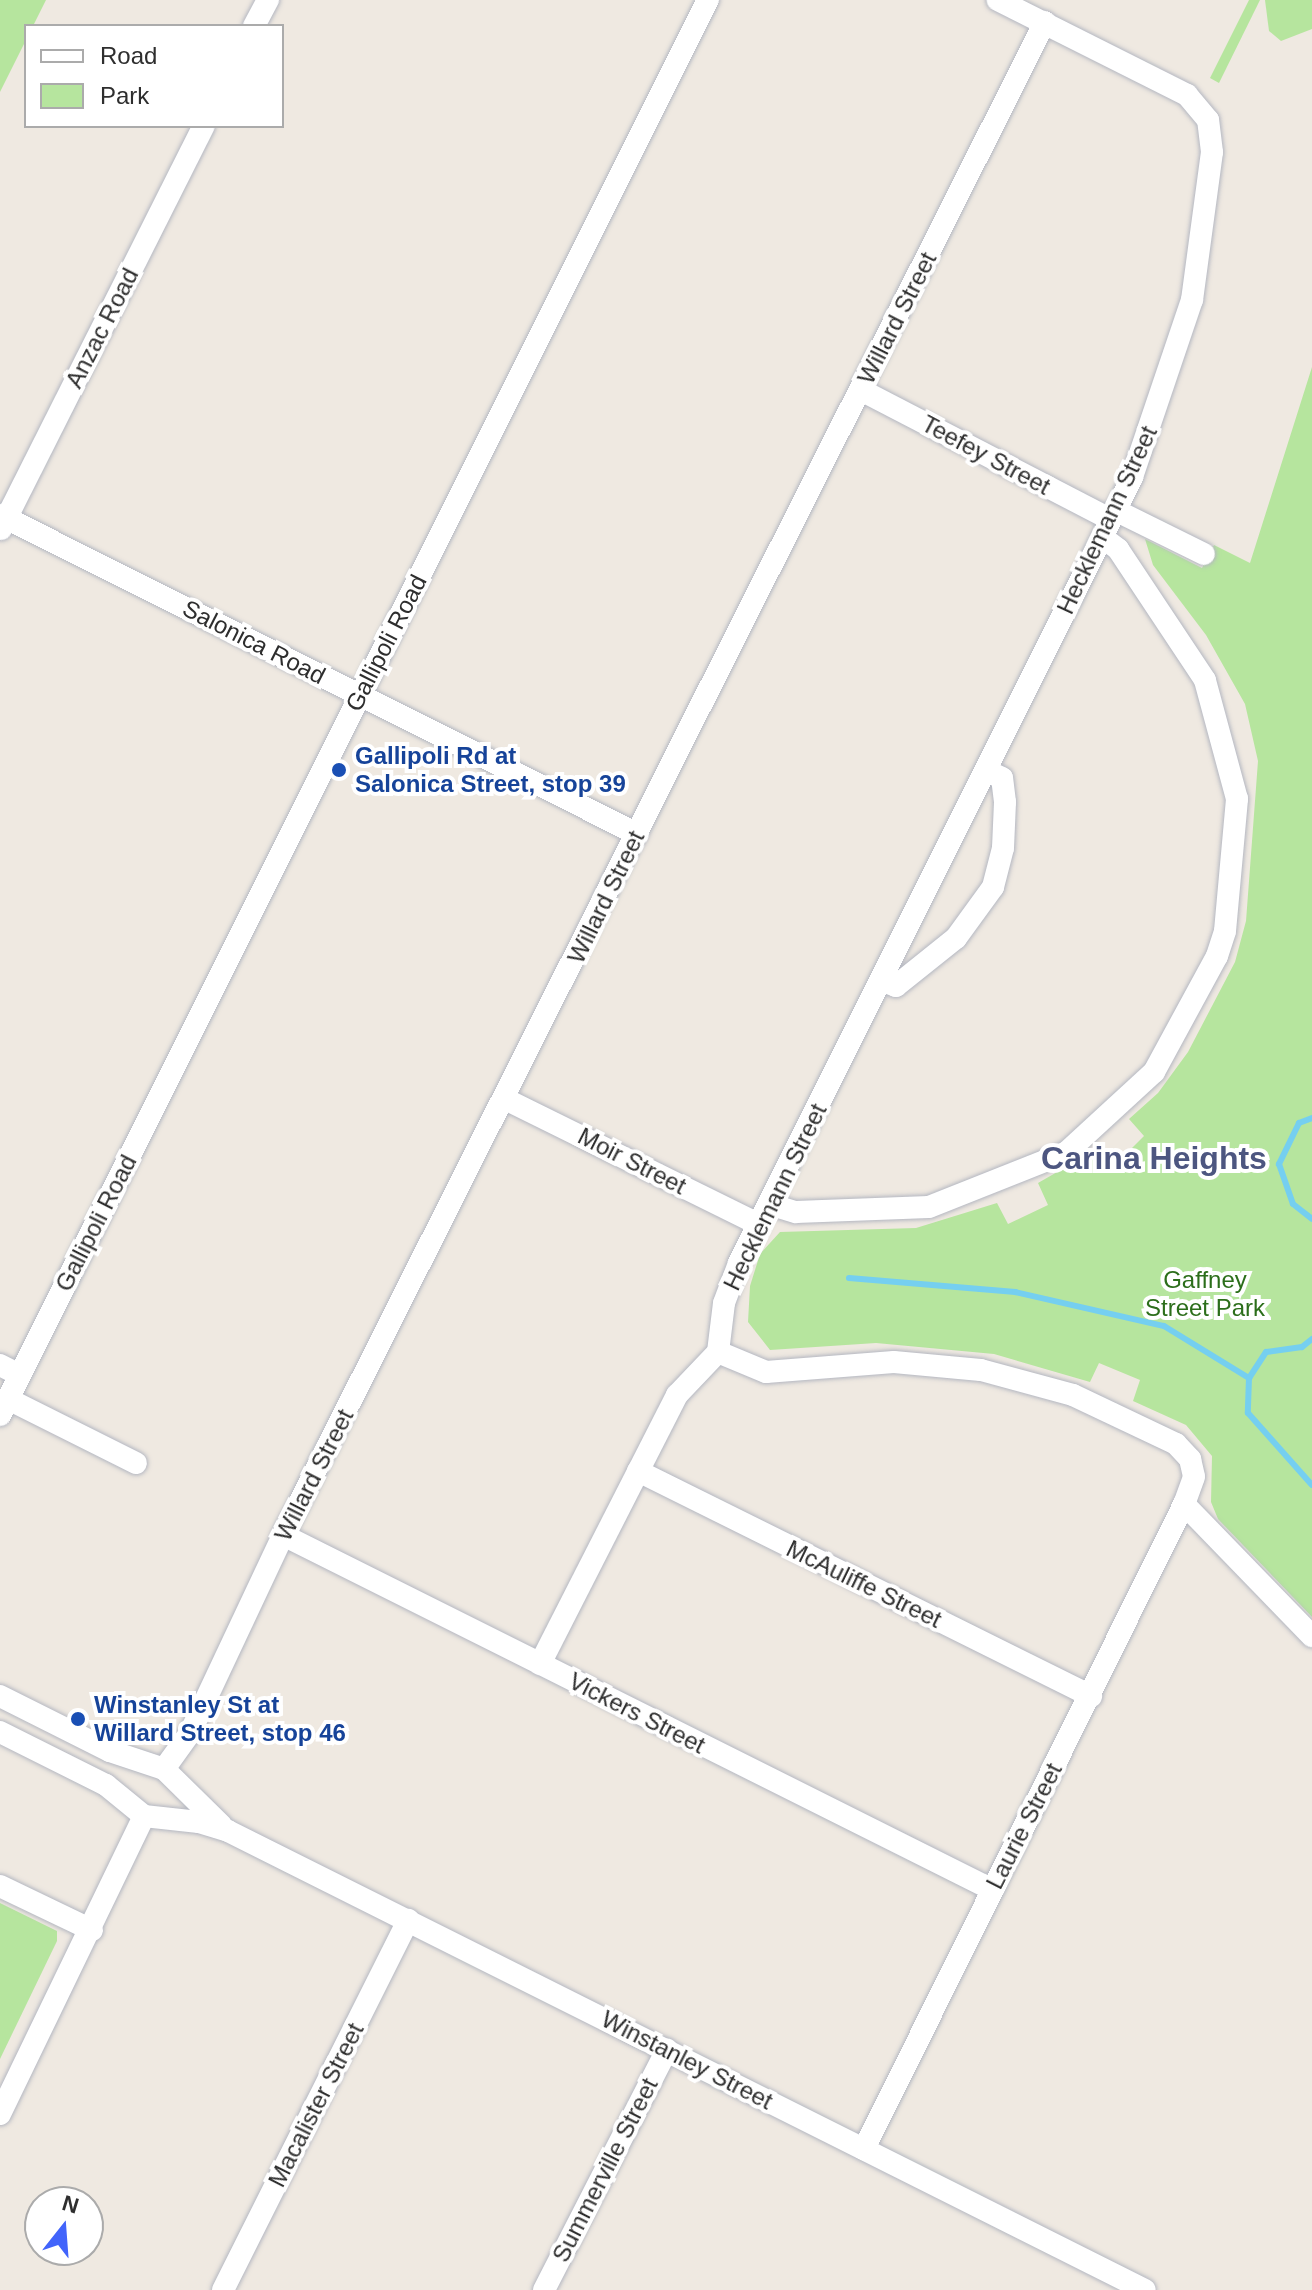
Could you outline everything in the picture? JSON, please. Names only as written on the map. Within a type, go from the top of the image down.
[{"type":"street","points":[[255,24],[268,0]]},
{"type":"street","name":"Gallipoli Road","points":[[4,1407],[10,1370],[359,695],[708,0]]},
{"type":"street","name":"Hecklemann Street","points":[[718,1352],[727,1293],[764,1214],[883,981],[1147,441],[1192,300],[1211,141],[1208,120],[1187,95],[998,0]]},
{"type":"street","name":"Willard Street","points":[[163,1772],[190,1733],[283,1535],[1045,22]]},
{"type":"street","name":"Anzac Road","points":[[2,521],[203,128]]},
{"type":"street","name":"Teefey Street","points":[[861,390],[1109,522],[1204,554]]},
{"type":"street","name":"Salonica Road","points":[[2,521],[637,834]]},
{"type":"street","name":"Moir Street","points":[[505,1099],[764,1214],[929,1207],[1067,1152],[1154,1072],[1217,956],[1225,931],[1237,799],[1205,680],[1118,549],[1109,522]]},
{"type":"street","points":[[883,981],[896,986],[956,938],[993,887],[1003,848],[1005,802],[1002,778],[987,771]]},
{"type":"street","points":[[540,1664],[677,1395],[718,1352]]},
{"type":"street","name":"Laurie Street","points":[[718,1352],[766,1372],[894,1362],[981,1370],[1073,1395],[1176,1444],[1190,1459],[1194,1477],[1184,1504],[1091,1696],[991,1889],[864,2149]]},
{"type":"street","points":[[4,1407],[136,1463]]},
{"type":"street","name":"McAuliffe Street","points":[[638,1471],[1091,1696]]},
{"type":"street","points":[[1184,1504],[1312,1636]]},
{"type":"street","name":"Vickers Street","points":[[283,1535],[991,1889]]},
{"type":"street","name":"Winstanley Street","points":[[0,1696],[163,1772],[228,1831]]},
{"type":"street","name":"Winstanley Street","points":[[0,1732],[106,1785],[145,1813],[228,1831],[1145,2290]]},
{"type":"street","points":[[163,1772],[174,1806],[145,1813],[129,1781],[163,1772]]},
{"type":"street","points":[[0,2114],[92,1930],[145,1813]]},
{"type":"street","points":[[0,1886],[92,1930]]},
{"type":"street","name":"Macalister Street","points":[[223,2290],[408,1920]]},
{"type":"street","name":"Summerville Street","points":[[544,2290],[667,2050]]},
{"type":"green space","points":[[0,0],[46,0],[34,24],[24,24],[24,44],[0,92]]},
{"type":"green space","points":[[1249,0],[1260,0],[1219,83],[1210,78]]},
{"type":"green space","points":[[1265,0],[1312,0],[1312,29],[1281,41],[1269,31]]},
{"type":"green space","name":"Gaffney Street Park","points":[[1312,367],[1312,1617],[1218,1519],[1211,1502],[1212,1456],[1186,1425],[1133,1401],[1140,1380],[1099,1363],[1090,1382],[994,1354],[876,1343],[770,1350],[748,1322],[750,1286],[760,1254],[780,1232],[916,1228],[997,1203],[1008,1224],[1048,1205],[1038,1183],[1099,1148],[1116,1164],[1144,1136],[1129,1119],[1158,1093],[1188,1052],[1235,962],[1246,921],[1258,761],[1245,704],[1206,635],[1153,565],[1145,539],[1202,568],[1214,545],[1250,563]]},
{"type":"green space","points":[[0,1903],[57,1931],[57,1941],[0,2059]]},
{"type":"waterway","points":[[1312,1118],[1299,1123],[1279,1164],[1293,1204],[1312,1219]]},
{"type":"waterway","points":[[849,1278],[1015,1292],[1164,1326],[1249,1378]]},
{"type":"waterway","points":[[1312,1339],[1302,1347],[1266,1352],[1249,1378],[1248,1413],[1312,1485]]},
{"type":"place","name":"Gallipoli Rd at Salonica Street, stop 39","points":[[339,770]]},
{"type":"place","name":"Winstanley St at Willard Street, stop 46","points":[[78,1719]]},
{"type":"district","name":"Carina Heights","points":[[1154,1158]]}]
